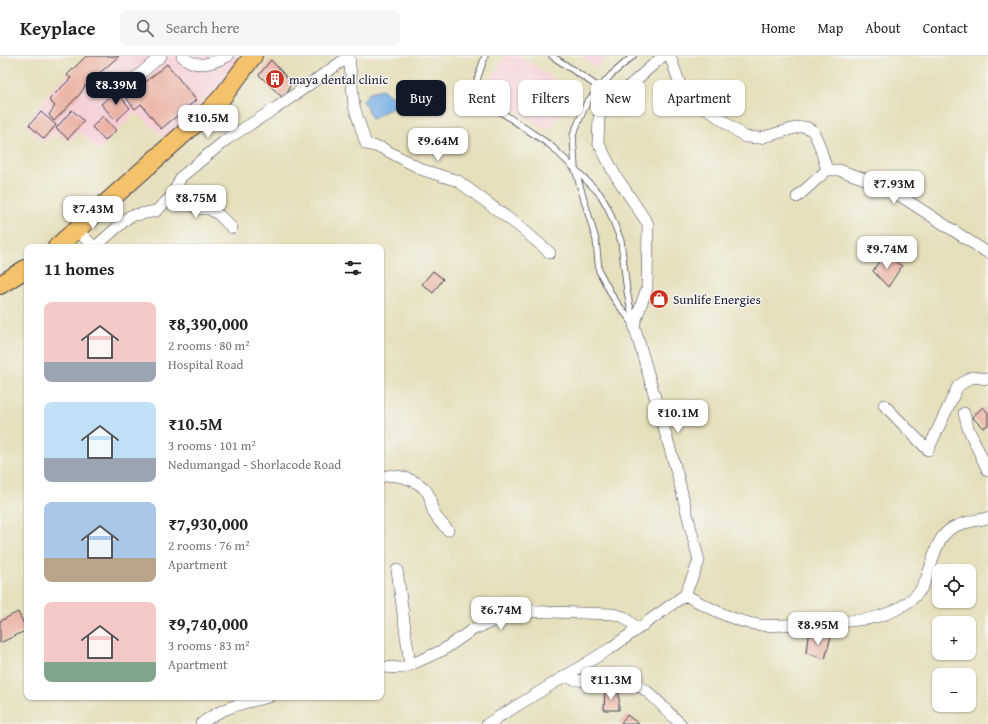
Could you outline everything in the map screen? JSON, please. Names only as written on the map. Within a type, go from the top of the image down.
[{"type":"main road","points":[[61,244],[207,113],[223,96],[253,56]]},
{"type":"main road","points":[[0,285],[24,270]]},
{"type":"street","points":[[134,79],[161,56]]},
{"type":"street","points":[[182,56],[194,64],[206,65],[228,56]]},
{"type":"street","points":[[98,244],[130,216],[156,211],[172,196],[181,177],[227,139],[276,108],[348,56],[354,106],[366,144],[382,148],[423,170],[458,181],[520,226],[550,253]]},
{"type":"street","points":[[487,724],[638,629],[685,595],[699,561],[677,473],[634,325],[647,288],[648,224],[614,173],[598,142],[599,117],[611,102],[663,56]]},
{"type":"street","points":[[670,56],[682,90],[745,137],[760,138],[799,127],[806,127],[812,132],[819,144],[827,170]]},
{"type":"street","points":[[797,197],[827,170],[839,170],[885,186],[988,253]]},
{"type":"street","points":[[174,190],[195,207],[210,209],[219,215],[232,228]]},
{"type":"street","points":[[77,230],[92,244]]},
{"type":"street","points":[[884,405],[928,450],[958,386],[972,377],[988,379]]},
{"type":"street","points":[[964,413],[968,428],[988,471]]},
{"type":"street","points":[[384,477],[396,475],[405,476],[427,491],[432,509],[439,521],[448,530]]},
{"type":"street","points":[[685,595],[718,612],[761,625],[858,621],[882,617],[905,605],[920,591],[928,576],[935,549],[945,532],[965,523],[988,518]]},
{"type":"street","points":[[398,570],[410,665]]},
{"type":"street","points":[[384,667],[402,668],[410,665],[443,650],[472,630],[519,611],[613,614],[624,617],[638,629]]},
{"type":"street","points":[[565,676],[574,680],[620,681],[635,685],[656,699],[681,724]]},
{"type":"street","points":[[201,724],[212,715],[227,708],[258,700]]},
{"type":"lane","points":[[485,56],[477,80],[486,102],[550,145],[600,194],[608,208],[621,240],[627,291],[634,325]]},
{"type":"lane","points":[[552,56],[591,82]]},
{"type":"lane","points":[[608,80],[632,56]]},
{"type":"lane","points":[[591,98],[573,135],[575,169],[596,240],[599,271],[614,299],[634,325]]},
{"type":"shaded area","points":[[86,56],[249,56],[169,143],[136,112],[98,151],[80,132],[70,142],[55,132],[45,144],[26,125],[51,91]]},
{"type":"shaded area","points":[[506,56],[519,56],[556,80],[518,80],[518,111],[510,105],[510,80],[490,80]]},
{"type":"shaded area","points":[[579,56],[606,56],[597,68]]},
{"type":"shaded area","points":[[526,116],[558,116],[548,131]]},
{"type":"water","points":[[382,89],[396,100],[396,105],[372,119],[363,101],[370,92]]},
{"type":"building","points":[[86,56],[119,56],[85,86],[80,94],[54,121],[49,115],[55,106],[49,100],[71,78],[67,75]]},
{"type":"building","name":"maya dental clinic","points":[[271,60],[291,82],[285,100],[259,75]]},
{"type":"building","points":[[167,64],[196,100],[161,129],[141,104],[135,109],[126,98]]},
{"type":"building","points":[[116,91],[130,108],[116,121],[101,104]]},
{"type":"building","points":[[72,110],[84,121],[68,139],[56,128]]},
{"type":"building","points":[[41,112],[56,125],[44,139],[29,125]]},
{"type":"building","points":[[103,116],[116,130],[105,141],[92,127]]},
{"type":"building","points":[[883,254],[902,266],[888,287],[873,271]]},
{"type":"building","points":[[433,271],[443,279],[433,293],[422,284]]},
{"type":"building","points":[[983,407],[988,413],[988,425],[983,428],[972,417]]},
{"type":"building","points":[[18,612],[24,624],[24,631],[0,643],[0,621]]},
{"type":"building","points":[[808,635],[831,636],[825,659],[806,653]]},
{"type":"building","points":[[605,688],[609,688],[609,692],[619,693],[619,710],[604,710]]},
{"type":"building","points":[[627,715],[639,724],[620,724]]},
{"type":"place","name":"maya dental clinic","points":[[275,79]]},
{"type":"place","name":"Sunlife Energies","points":[[659,299]]}]
